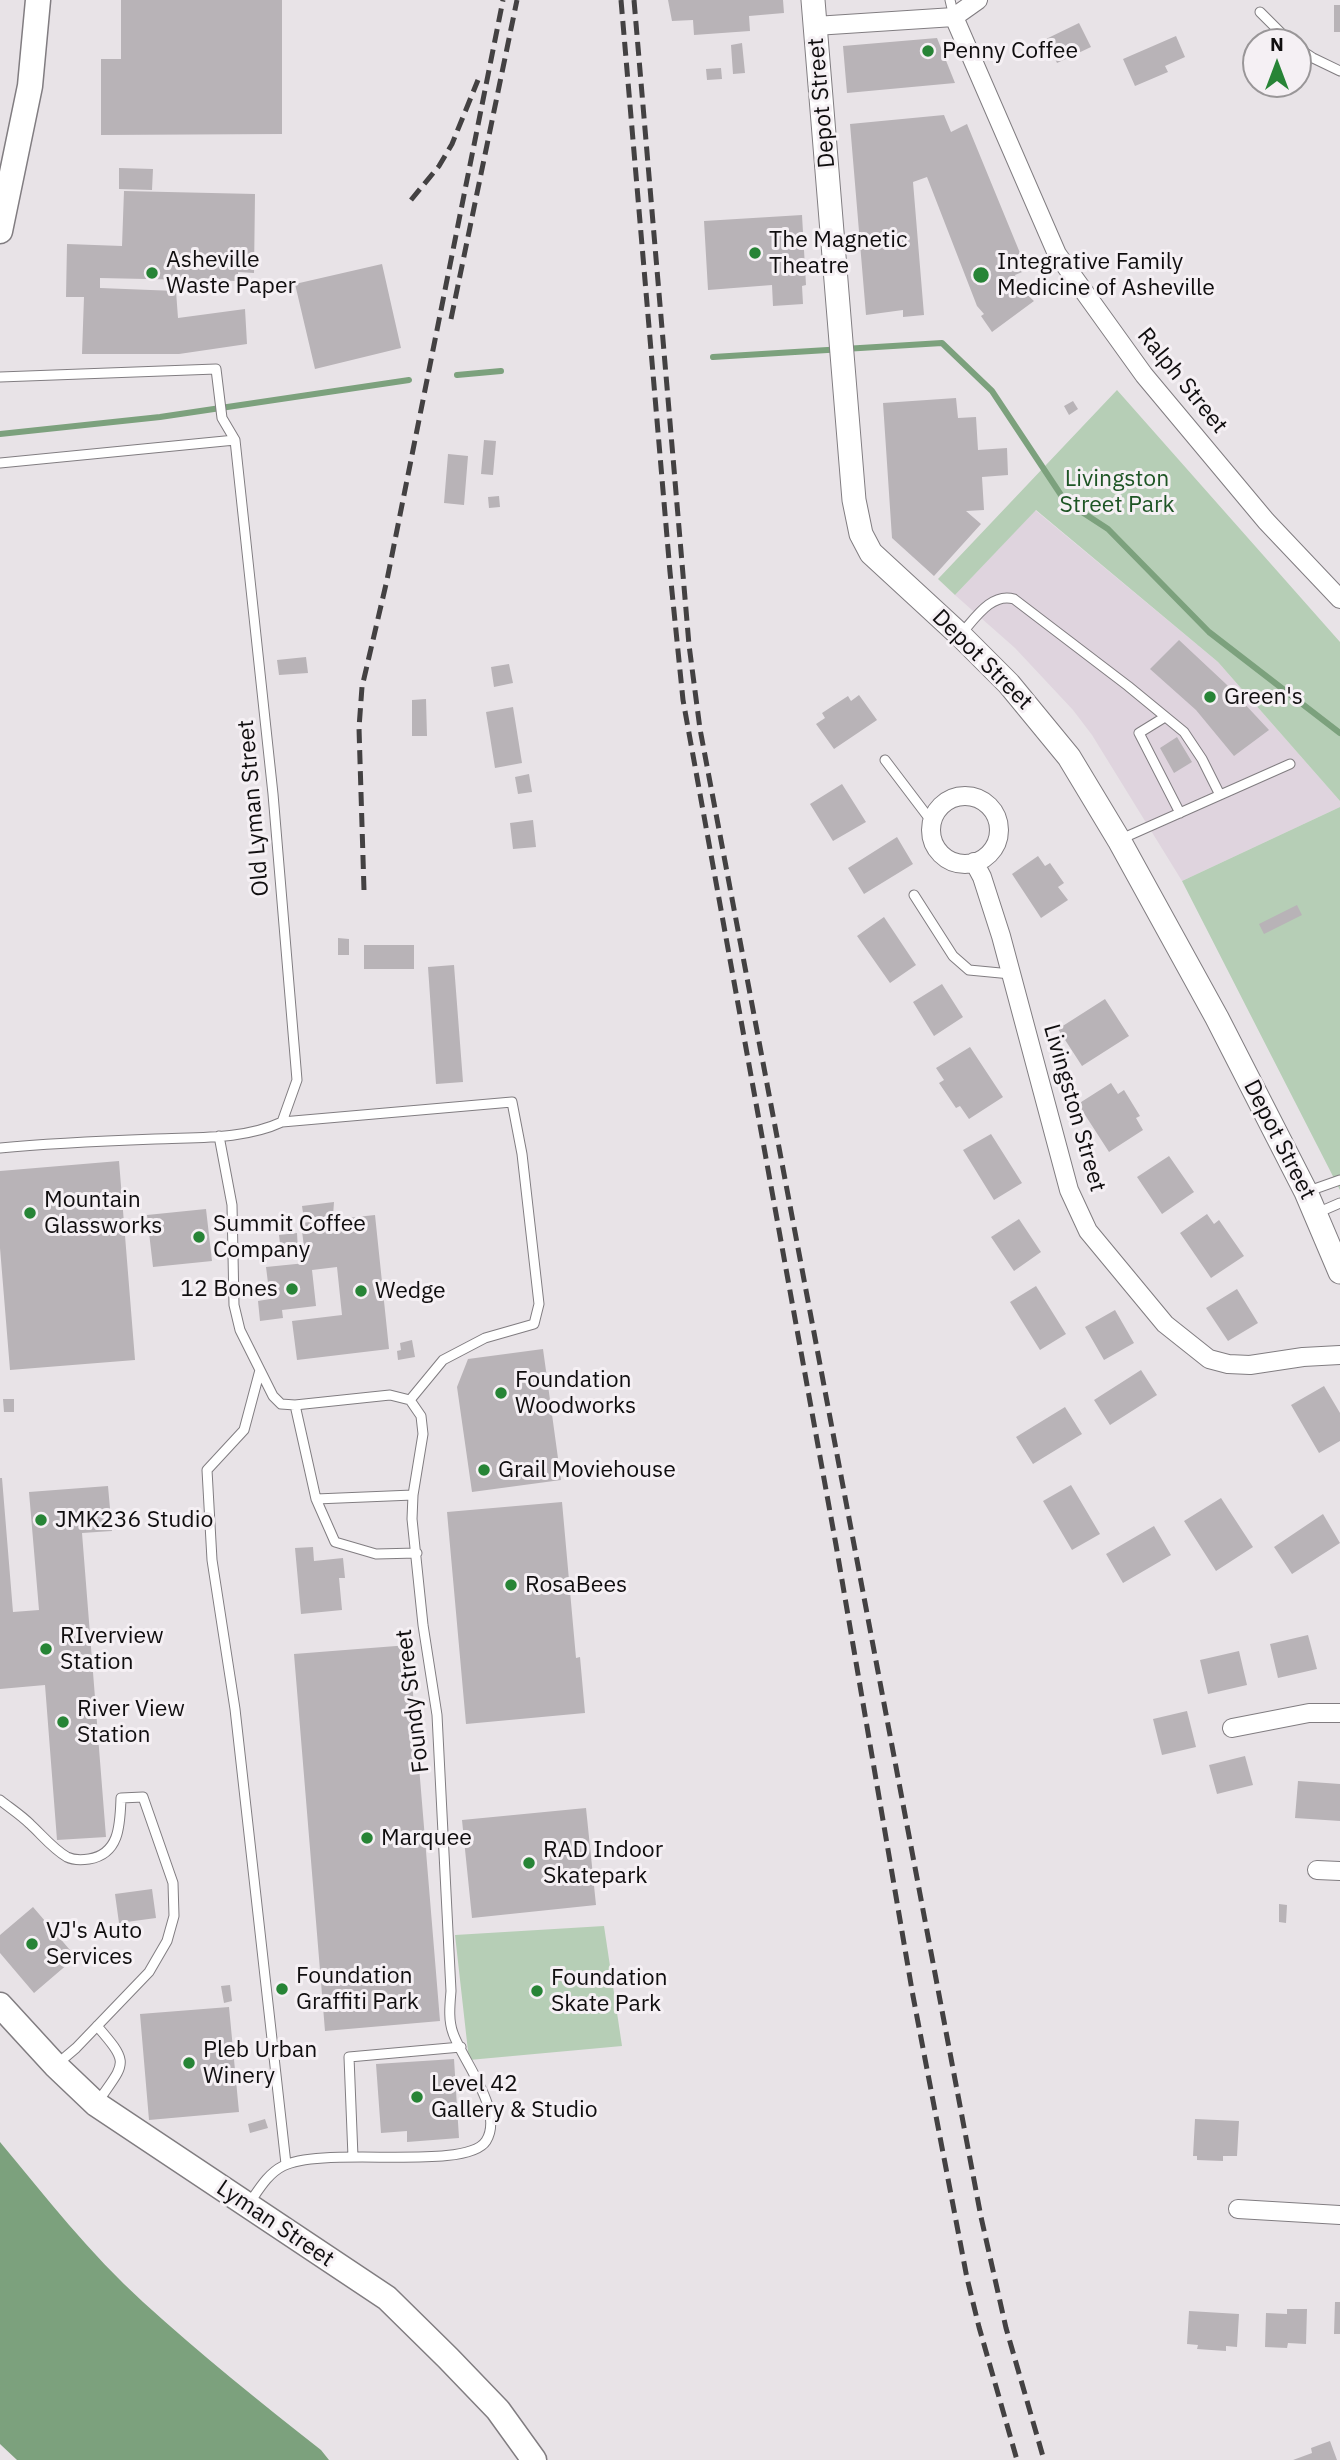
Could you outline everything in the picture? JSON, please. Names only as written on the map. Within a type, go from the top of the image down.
[{"type":"main road","points":[[0,231],[30,86],[38,0]]},
{"type":"main road","name":"Lyman Street","points":[[0,2005],[55,2065],[96,2104],[387,2298],[498,2410],[534,2460]]},
{"type":"street","name":"Depot Street","points":[[813,0],[854,500],[861,534],[871,553],[960,635],[1032,710],[1069,757],[1119,840],[1217,1018],[1306,1192],[1340,1272]]},
{"type":"street","points":[[816,26],[952,8],[978,0]]},
{"type":"street","name":"Ralph Street","points":[[952,8],[1057,254],[1144,375],[1266,522],[1340,600]]},
{"type":"street","points":[[966,796],[981,800],[993,809],[999,823],[999,839],[992,852],[979,861],[965,864],[949,860],[938,851],[932,837],[932,821],[939,808],[951,799],[966,796]]},
{"type":"street","name":"Livingston Street","points":[[974,862],[986,888],[1011,974],[1069,1190],[1088,1231],[1165,1324],[1209,1359],[1228,1364],[1250,1365],[1340,1355]]},
{"type":"street","points":[[1232,1728],[1309,1713],[1340,1713]]},
{"type":"street","points":[[1317,1870],[1340,1871]]},
{"type":"street","points":[[1238,2209],[1340,2215]]},
{"type":"lane","points":[[1260,12],[1276,28]]},
{"type":"lane","points":[[1312,57],[1340,71]]},
{"type":"lane","points":[[0,377],[216,369],[222,418],[235,440],[0,463]]},
{"type":"lane","name":"Old Lyman Street","points":[[235,440],[273,794],[297,1080],[282,1122]]},
{"type":"lane","points":[[960,635],[993,601],[1006,597],[1014,599],[1185,732],[1220,795]]},
{"type":"lane","points":[[1166,717],[1139,733],[1180,813]]},
{"type":"lane","points":[[885,760],[932,821]]},
{"type":"lane","points":[[1119,840],[1290,764]]},
{"type":"lane","points":[[914,895],[953,956],[969,970],[1011,974]]},
{"type":"lane","points":[[0,1148],[46,1143],[219,1136],[265,1130],[282,1122],[512,1102],[522,1154],[539,1304],[534,1324],[485,1338],[443,1360],[410,1400],[390,1395],[295,1405],[281,1404],[273,1396],[240,1331],[234,1306],[232,1205],[219,1136]]},
{"type":"lane","points":[[1306,1192],[1340,1180]]},
{"type":"lane","points":[[1315,1213],[1340,1203]]},
{"type":"lane","points":[[247,2206],[272,2172],[286,2164],[235,1709],[212,1560],[206,1470],[244,1430],[260,1370]]},
{"type":"lane","name":"Foundy Street","points":[[286,2164],[353,2157],[452,2156],[473,2152],[485,2142],[490,2128],[487,2106],[477,2076],[453,2033],[450,2015],[440,1754],[412,1518],[413,1494],[423,1434],[421,1416],[410,1400]]},
{"type":"lane","points":[[295,1405],[316,1499],[335,1542],[376,1554],[417,1553]]},
{"type":"lane","points":[[316,1499],[413,1494]]},
{"type":"lane","points":[[0,1800],[68,1858],[81,1860],[100,1856],[110,1850],[120,1829],[121,1798],[143,1797],[173,1883],[174,1916],[167,1941],[149,1972],[76,2048],[55,2065]]},
{"type":"lane","points":[[96,2104],[119,2071],[122,2060],[118,2050],[97,2026]]},
{"type":"lane","points":[[353,2157],[349,2057],[461,2047]]},
{"type":"shaded area","points":[[1035,510],[1218,662],[1340,801],[1340,807],[1182,881],[1092,735],[1073,710],[1015,648],[955,595]]},
{"type":"shaded area","points":[[0,2142],[69,2225],[124,2284],[208,2359],[321,2450],[329,2460],[17,2460],[0,2444]]},
{"type":"green space","name":"Livingston Street Park","points":[[1117,390],[1340,642],[1340,801],[1218,662],[1036,510],[955,595],[938,579]]},
{"type":"green space","points":[[1340,807],[1340,1190],[1182,881]]},
{"type":"green space","name":"Foundation Skate Park","points":[[604,1926],[622,2046],[469,2060],[455,1935]]},
{"type":"building","points":[[121,0],[282,0],[282,134],[101,135],[101,59],[121,59]]},
{"type":"building","points":[[668,0],[783,0],[784,13],[749,16],[750,31],[694,35],[693,20],[672,21]]},
{"type":"building","points":[[1334,5],[1340,5],[1340,32],[1334,32]]},
{"type":"building","points":[[1079,23],[1091,47],[1057,63],[1046,39]]},
{"type":"building","points":[[1176,36],[1185,57],[1165,66],[1168,72],[1135,86],[1123,59]]},
{"type":"building","points":[[937,38],[955,83],[847,93],[843,46]]},
{"type":"building","points":[[742,43],[745,73],[733,74],[731,45]]},
{"type":"building","points":[[721,68],[722,79],[707,80],[706,69]]},
{"type":"building","points":[[944,115],[951,132],[967,124],[1027,270],[1015,275],[1019,287],[1034,301],[992,332],[981,316],[984,314],[977,306],[927,177],[913,182],[924,315],[903,317],[903,310],[866,315],[850,124]]},
{"type":"building","points":[[119,168],[153,169],[152,190],[119,189]]},
{"type":"building","name":"Asheville Waste Paper","points":[[124,191],[255,194],[254,273],[238,272],[238,281],[100,278],[100,288],[176,291],[178,318],[245,309],[247,344],[179,354],[82,354],[84,297],[66,297],[67,244],[122,246]]},
{"type":"building","name":"The Magnetic Theatre","points":[[802,215],[806,285],[802,286],[803,304],[773,306],[772,285],[708,290],[704,221]]},
{"type":"building","points":[[382,264],[401,348],[315,369],[295,284]]},
{"type":"building","points":[[956,398],[958,418],[976,417],[978,450],[1007,448],[1008,475],[982,477],[984,510],[966,511],[981,524],[934,576],[892,538],[883,403]]},
{"type":"building","points":[[1073,401],[1078,409],[1069,415],[1064,406]]},
{"type":"building","points":[[484,440],[496,441],[493,475],[481,474]]},
{"type":"building","points":[[448,454],[468,456],[464,505],[444,503]]},
{"type":"building","points":[[499,496],[500,507],[489,508],[488,497]]},
{"type":"building","name":"Green's","points":[[1179,640],[1226,684],[1269,730],[1234,756],[1196,710],[1150,669]]},
{"type":"building","points":[[306,657],[308,673],[279,675],[277,660]]},
{"type":"building","points":[[509,664],[513,683],[494,687],[491,667]]},
{"type":"building","points":[[859,695],[877,720],[834,749],[816,724],[825,718],[822,713],[848,696],[851,701]]},
{"type":"building","points":[[426,699],[427,736],[412,736],[412,700]]},
{"type":"building","points":[[513,707],[522,763],[495,768],[486,712]]},
{"type":"building","points":[[1177,737],[1192,762],[1174,773],[1160,748]]},
{"type":"building","points":[[529,774],[532,792],[518,794],[515,777]]},
{"type":"building","points":[[842,784],[866,822],[833,841],[810,804]]},
{"type":"building","points":[[533,820],[536,847],[513,849],[510,823]]},
{"type":"building","points":[[897,837],[913,864],[864,894],[848,868]]},
{"type":"building","points":[[1038,856],[1045,866],[1050,863],[1064,883],[1058,887],[1068,900],[1041,918],[1012,874]]},
{"type":"building","points":[[1297,905],[1302,915],[1264,934],[1259,924]]},
{"type":"building","points":[[884,917],[916,965],[890,983],[857,936]]},
{"type":"building","points":[[338,938],[349,939],[349,955],[338,955]]},
{"type":"building","points":[[364,945],[414,945],[414,969],[364,969]]},
{"type":"building","points":[[454,965],[463,1082],[436,1084],[428,967]]},
{"type":"building","points":[[942,984],[963,1017],[934,1036],[913,1002]]},
{"type":"building","points":[[1105,999],[1129,1036],[1082,1066],[1058,1029]]},
{"type":"building","points":[[970,1047],[1003,1097],[969,1119],[960,1106],[956,1108],[939,1083],[944,1080],[936,1068]]},
{"type":"building","points":[[1111,1083],[1118,1094],[1124,1090],[1140,1116],[1136,1118],[1143,1130],[1109,1152],[1078,1104]]},
{"type":"building","points":[[991,1134],[1022,1183],[994,1200],[963,1150]]},
{"type":"building","points":[[1169,1156],[1194,1192],[1162,1214],[1137,1177]]},
{"type":"building","points":[[119,1161],[135,1360],[10,1370],[0,1248],[0,1171]]},
{"type":"building","points":[[334,1202],[333,1216],[304,1220],[302,1206]]},
{"type":"building","points":[[206,1209],[212,1261],[153,1267],[147,1215]]},
{"type":"building","points":[[1207,1214],[1214,1224],[1219,1220],[1244,1256],[1211,1278],[1180,1233]]},
{"type":"building","points":[[375,1215],[389,1349],[297,1360],[292,1321],[342,1315],[337,1267],[312,1270],[316,1306],[282,1310],[283,1318],[260,1321],[258,1301],[270,1299],[266,1267],[306,1263],[301,1223]]},
{"type":"building","points":[[1019,1219],[1041,1252],[1014,1271],[991,1237]]},
{"type":"building","points":[[297,1233],[298,1251],[281,1252],[279,1235]]},
{"type":"building","points":[[1036,1286],[1066,1334],[1040,1350],[1010,1302]]},
{"type":"building","points":[[1237,1289],[1258,1323],[1228,1341],[1206,1308]]},
{"type":"building","points":[[1115,1310],[1134,1343],[1104,1360],[1085,1327]]},
{"type":"building","points":[[412,1340],[415,1357],[398,1360],[400,1343]]},
{"type":"building","points":[[543,1349],[561,1480],[472,1492],[457,1387],[468,1359]]},
{"type":"building","points":[[1141,1370],[1157,1395],[1110,1425],[1094,1400]]},
{"type":"building","points":[[1324,1386],[1340,1413],[1340,1441],[1319,1453],[1291,1405]]},
{"type":"building","points":[[3,1399],[14,1399],[14,1412],[4,1412]]},
{"type":"building","points":[[1065,1407],[1082,1434],[1033,1464],[1016,1437]]},
{"type":"building","name":"RIverview Station","points":[[0,1478],[13,1612],[39,1610],[29,1492],[108,1486],[112,1531],[82,1533],[106,1837],[57,1840],[45,1685],[0,1689]]},
{"type":"building","points":[[1071,1485],[1100,1534],[1072,1550],[1043,1501]]},
{"type":"building","points":[[1221,1498],[1253,1547],[1216,1571],[1184,1521]]},
{"type":"building","name":"RosaBees","points":[[562,1502],[576,1658],[580,1657],[585,1713],[466,1724],[447,1512]]},
{"type":"building","points":[[1323,1514],[1340,1543],[1292,1574],[1274,1547]]},
{"type":"building","points":[[1154,1526],[1171,1555],[1123,1583],[1106,1554]]},
{"type":"building","points":[[313,1547],[314,1561],[343,1558],[345,1578],[339,1578],[342,1610],[301,1614],[295,1548]]},
{"type":"building","points":[[1308,1635],[1317,1669],[1278,1678],[1270,1644]]},
{"type":"building","name":"Marquee","points":[[409,1645],[440,2021],[325,2031],[294,1654]]},
{"type":"building","points":[[1239,1651],[1247,1685],[1208,1694],[1200,1660]]},
{"type":"building","points":[[1187,1711],[1196,1747],[1162,1755],[1153,1719]]},
{"type":"building","points":[[1245,1756],[1253,1785],[1217,1794],[1209,1765]]},
{"type":"building","points":[[1298,1781],[1340,1784],[1340,1821],[1295,1818]]},
{"type":"building","name":"RAD Indoor Skatepark","points":[[586,1808],[596,1905],[472,1918],[462,1820]]},
{"type":"building","points":[[152,1889],[156,1918],[119,1923],[115,1894]]},
{"type":"building","points":[[1279,1904],[1287,1905],[1286,1923],[1279,1922]]},
{"type":"building","name":"VJ's Auto Services","points":[[33,1907],[76,1957],[34,1993],[0,1953],[0,1935]]},
{"type":"building","points":[[230,1985],[232,2001],[224,2003],[221,1986]]},
{"type":"building","name":"Pleb Urban Winery","points":[[229,2007],[239,2112],[149,2120],[140,2014]]},
{"type":"building","name":"Level 42 Gallery & Studio","points":[[454,2059],[459,2138],[407,2142],[407,2131],[381,2133],[376,2064]]},
{"type":"building","points":[[265,2119],[268,2128],[250,2133],[248,2124]]},
{"type":"building","points":[[1195,2119],[1239,2121],[1237,2156],[1223,2156],[1223,2161],[1197,2160],[1197,2156],[1193,2156]]},
{"type":"building","points":[[1335,2302],[1340,2302],[1340,2334],[1334,2334]]},
{"type":"building","points":[[1287,2309],[1307,2309],[1306,2344],[1288,2343],[1287,2348],[1265,2347],[1266,2313],[1287,2314]]},
{"type":"building","points":[[1189,2311],[1239,2314],[1237,2347],[1226,2346],[1226,2351],[1197,2349],[1198,2345],[1187,2344]]},
{"type":"building","points":[[1330,2441],[1337,2460],[1293,2460],[1312,2453],[1311,2448]]},
{"type":"waterway","points":[[713,357],[942,343],[992,391],[1065,501],[1108,529],[1209,632],[1340,733]]},
{"type":"waterway","points":[[457,375],[501,371]]},
{"type":"waterway","points":[[0,434],[160,417],[409,380]]},
{"type":"railway","points":[[364,890],[359,728],[362,687],[387,580],[503,0]]},
{"type":"railway","points":[[451,319],[517,0]]},
{"type":"railway","points":[[621,0],[683,700],[836,1545],[913,1996],[967,2278],[1017,2460]]},
{"type":"railway","points":[[634,0],[689,645],[700,729],[981,2217],[1006,2328],[1044,2460]]},
{"type":"railway","points":[[411,200],[439,166],[452,144],[478,80]]},
{"type":"place","name":"Penny Coffee","points":[[928,51]]},
{"type":"place","name":"The Magnetic Theatre","points":[[755,253]]},
{"type":"place","name":"Asheville Waste Paper","points":[[152,273]]},
{"type":"place","name":"Integrative Family Medicine of Asheville","points":[[981,275]]},
{"type":"place","name":"Green's","points":[[1210,697]]},
{"type":"place","name":"Mountain Glassworks","points":[[30,1213]]},
{"type":"place","name":"Summit Coffee Company","points":[[199,1237]]},
{"type":"place","name":"12 Bones","points":[[292,1289]]},
{"type":"place","name":"Wedge","points":[[361,1291]]},
{"type":"place","name":"Foundation Woodworks","points":[[501,1393]]},
{"type":"place","name":"Grail Moviehouse","points":[[484,1470]]},
{"type":"place","name":"JMK236 Studio","points":[[41,1520]]},
{"type":"place","name":"RosaBees","points":[[511,1585]]},
{"type":"place","name":"RIverview Station","points":[[46,1649]]},
{"type":"place","name":"River View Station","points":[[63,1722]]},
{"type":"place","name":"Marquee","points":[[367,1838]]},
{"type":"place","name":"RAD Indoor Skatepark","points":[[529,1863]]},
{"type":"place","name":"VJ's Auto Services","points":[[32,1944]]},
{"type":"place","name":"Foundation Graffiti Park","points":[[282,1989]]},
{"type":"place","name":"Foundation Skate Park","points":[[537,1991]]},
{"type":"place","name":"Pleb Urban Winery","points":[[189,2063]]},
{"type":"place","name":"Level 42 Gallery & Studio","points":[[417,2097]]}]
